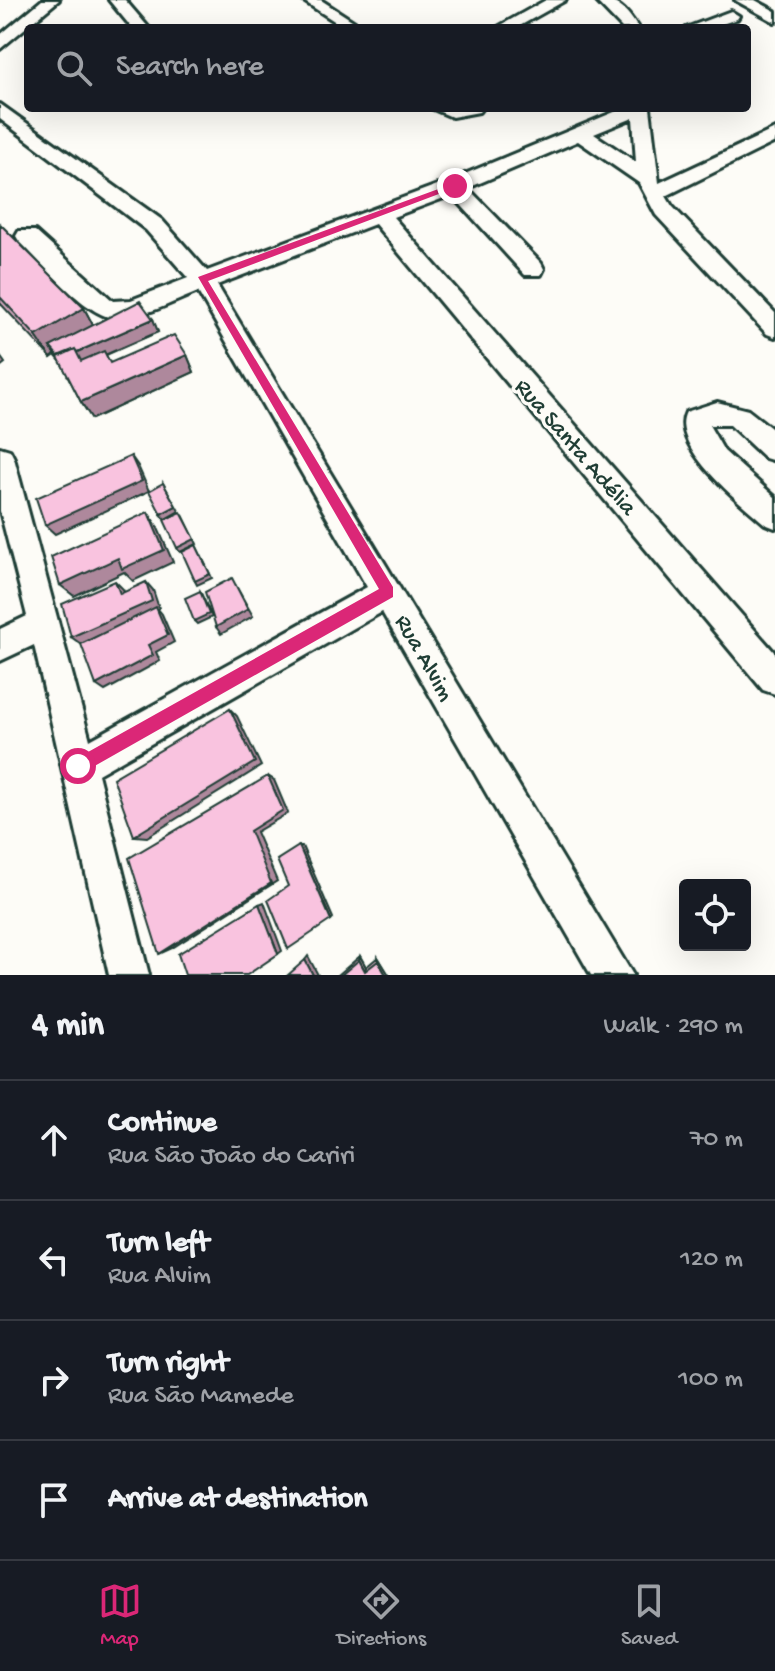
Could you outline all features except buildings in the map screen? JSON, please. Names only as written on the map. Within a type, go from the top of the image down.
[{"type":"street","points":[[117,0],[138,24]]},
{"type":"street","points":[[310,0],[349,24]]},
{"type":"street","points":[[512,24],[558,0]]},
{"type":"street","points":[[603,0],[621,14],[627,24]]},
{"type":"street","points":[[743,0],[775,17]]},
{"type":"street","points":[[25,24],[53,1]]},
{"type":"street","points":[[706,24],[731,16]]},
{"type":"street","points":[[0,44],[24,25]]},
{"type":"street","name":"Rua Alvim","points":[[0,110],[154,225],[202,280],[613,975]]},
{"type":"street","points":[[27,236],[103,307],[113,310],[133,308],[455,186],[632,112]]},
{"type":"street","points":[[641,112],[650,187]]},
{"type":"street","points":[[581,134],[650,187],[676,224],[774,327]]},
{"type":"street","points":[[650,187],[775,135]]},
{"type":"street","points":[[455,186],[533,269]]},
{"type":"street","name":"Rua Santa Adélia","points":[[379,215],[775,678]]},
{"type":"street","points":[[775,450],[761,433],[724,411],[703,414],[695,420],[695,429],[707,449],[775,515]]},
{"type":"street","points":[[0,458],[45,624],[129,975]]},
{"type":"street","points":[[78,766],[388,592]]},
{"type":"street","points":[[0,645],[45,624]]},
{"type":"route","points":[[78,766],[388,592],[202,280],[455,186]]}]
